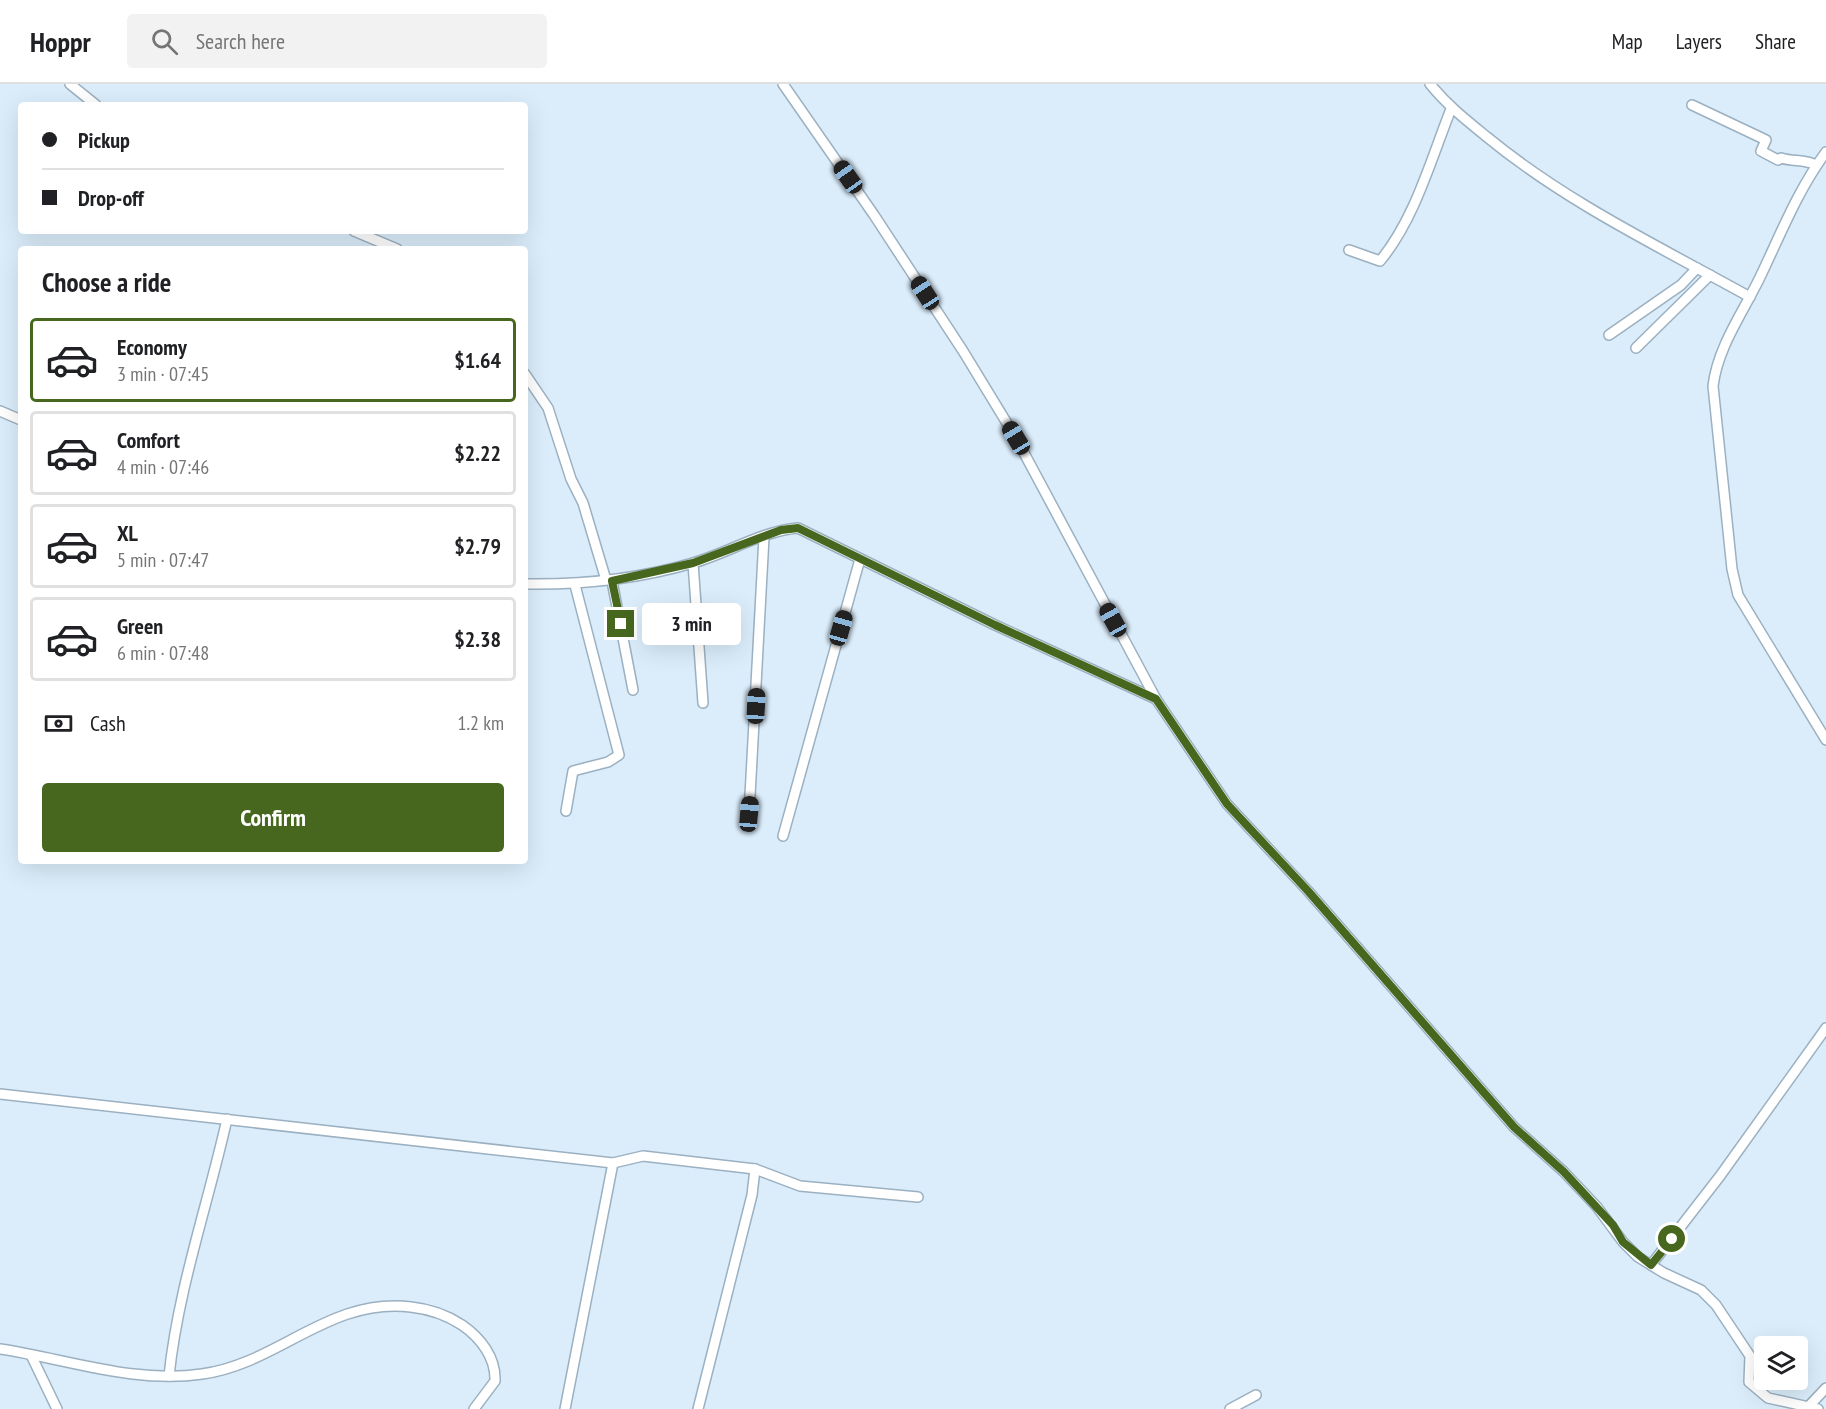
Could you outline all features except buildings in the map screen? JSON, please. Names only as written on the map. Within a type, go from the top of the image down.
[{"type":"street","points":[[70,84],[92,102]]},
{"type":"street","points":[[783,84],[874,215],[1016,438],[1156,699],[1227,804],[1308,891],[1514,1127],[1564,1172],[1613,1225],[1623,1242],[1651,1265],[1701,1290],[1716,1305],[1750,1356],[1749,1382],[1768,1398],[1813,1408],[1826,1388]]},
{"type":"street","points":[[1433,85],[1451,109],[1513,158],[1575,199],[1750,297]]},
{"type":"street","points":[[1692,105],[1767,140],[1761,151],[1778,160],[1781,158],[1793,162],[1805,160],[1816,165]]},
{"type":"street","points":[[1349,250],[1380,261],[1389,250],[1415,198],[1451,109]]},
{"type":"street","points":[[1826,152],[1816,165],[1781,227],[1750,297],[1715,366],[1713,386],[1732,568],[1738,595],[1826,740]]},
{"type":"street","points":[[361,234],[390,246]]},
{"type":"street","points":[[1609,335],[1680,285],[1697,268]]},
{"type":"street","points":[[1636,348],[1710,275]]},
{"type":"street","points":[[528,378],[548,408],[571,479],[583,503],[609,580],[633,690]]},
{"type":"street","points":[[0,411],[18,419]]},
{"type":"street","points":[[528,584],[575,585],[693,563],[781,530],[798,528],[1156,699]]},
{"type":"street","points":[[748,745],[761,538]]},
{"type":"street","points":[[749,814],[761,538]]},
{"type":"street","points":[[783,836],[860,559]]},
{"type":"street","points":[[693,563],[703,703]]},
{"type":"street","points":[[566,812],[573,771],[608,762],[619,755],[575,585]]},
{"type":"street","points":[[1651,1265],[1720,1176],[1826,1028]]},
{"type":"street","points":[[0,1094],[614,1162],[643,1156],[754,1169],[800,1185],[918,1197]]},
{"type":"street","points":[[169,1376],[194,1251],[227,1119]]},
{"type":"street","points":[[565,1409],[614,1162]]},
{"type":"street","points":[[698,1409],[752,1195],[754,1169]]},
{"type":"street","points":[[0,1349],[127,1373],[169,1376],[201,1375],[227,1369],[339,1316],[362,1308],[394,1305],[425,1308],[453,1319],[469,1330],[487,1350],[493,1363],[495,1381],[474,1409]]},
{"type":"street","points":[[31,1355],[57,1409]]},
{"type":"street","points":[[1230,1409],[1256,1395]]},
{"type":"route","points":[[621,624],[612,581],[693,563],[781,530],[798,528],[821,537],[860,559],[995,625],[1156,699],[1227,804],[1308,891],[1469,1078],[1514,1127],[1564,1172],[1598,1208],[1613,1225],[1623,1242],[1638,1257],[1651,1265],[1672,1239]]}]
